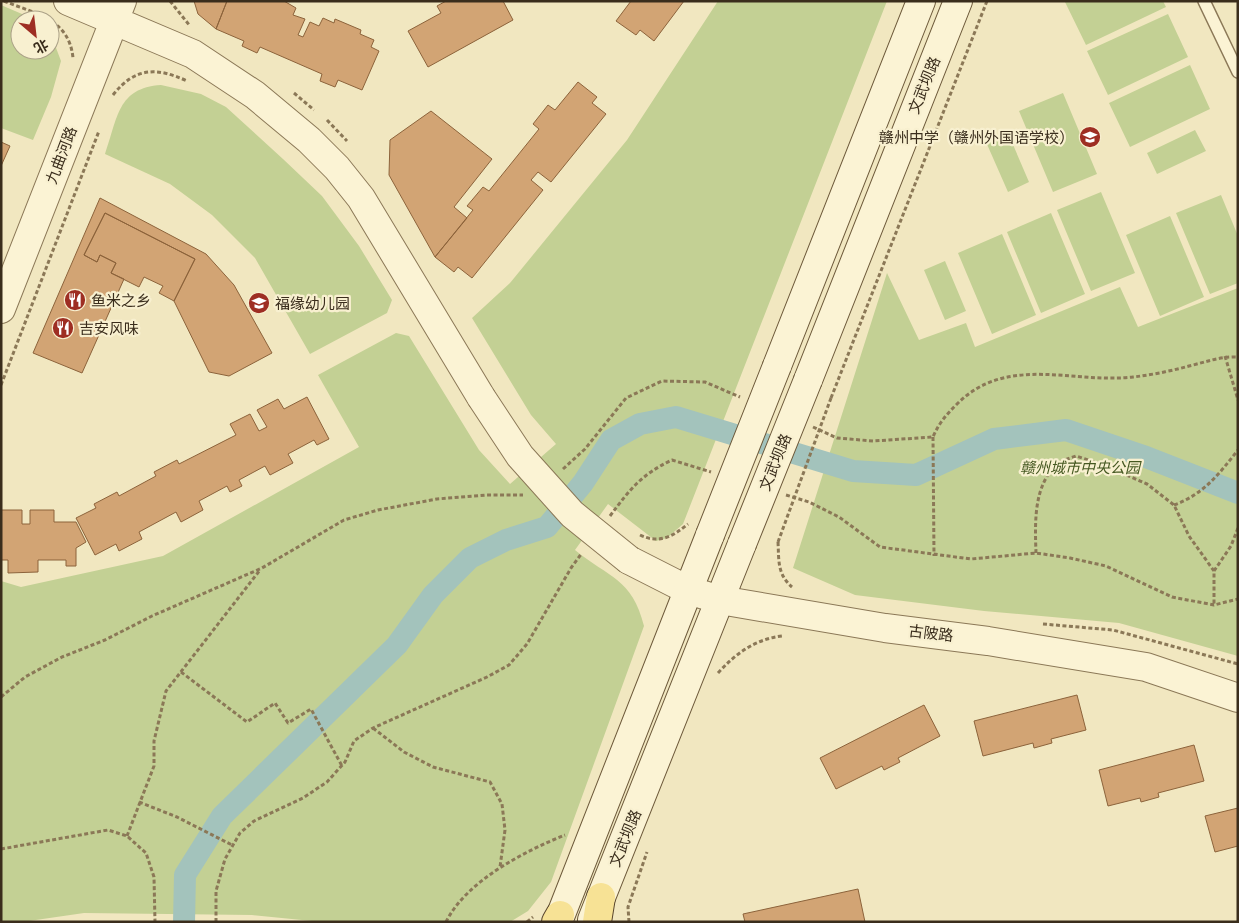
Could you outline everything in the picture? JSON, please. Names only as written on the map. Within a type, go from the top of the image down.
[{"type":"main road","name":"古陂路","points":[[68,1],[118,10],[193,54],[284,117],[338,168],[361,198],[481,396],[520,456],[572,514],[629,560],[688,590],[720,600],[885,628],[988,640],[1146,667],[1238,698]]},
{"type":"main road","points":[[553,918],[688,590],[700,529],[777,366],[921,1]]},
{"type":"main road","name":"文武坝路","points":[[591,922],[599,909],[958,1]]},
{"type":"main road","name":"九曲河路","points":[[1,309],[118,10]]},
{"type":"lane","points":[[1204,1],[1238,72]]},
{"type":"path","points":[[4,1],[52,20],[64,30],[72,45],[74,63]]},
{"type":"path","points":[[778,542],[831,398],[987,1]]},
{"type":"path","points":[[110,103],[114,94],[130,79],[145,71],[161,71],[193,84]]},
{"type":"path","points":[[1,385],[100,130]]},
{"type":"path","points":[[1225,356],[1238,400]]},
{"type":"path","points":[[934,556],[933,437],[940,420],[966,395],[992,380],[1024,374],[1132,377],[1225,356],[1238,357]]},
{"type":"path","points":[[557,474],[585,449],[626,398],[662,381],[705,382],[749,400]]},
{"type":"path","points":[[811,427],[838,438],[873,440],[933,437]]},
{"type":"path","points":[[1174,505],[1194,498],[1238,450]]},
{"type":"path","points":[[1036,553],[1035,521],[1042,486],[1058,464],[1076,456],[1147,484],[1174,505],[1189,536],[1214,571]]},
{"type":"path","points":[[1,697],[25,677],[62,657],[105,640],[152,616],[262,568],[344,520],[378,510],[437,499],[527,494],[519,487]]},
{"type":"path","points":[[1214,605],[1214,571],[1231,546],[1238,528]]},
{"type":"path","points":[[637,534],[650,540],[666,539],[700,529]]},
{"type":"path","points":[[127,836],[154,766],[154,741],[166,691],[262,568]]},
{"type":"path","points":[[715,676],[732,658],[750,646],[768,638],[785,636]]},
{"type":"path","points":[[181,672],[247,722],[275,704],[288,723],[311,709],[342,766]]},
{"type":"path","points":[[373,728],[404,752],[433,766],[490,782],[502,804],[505,830],[500,867]]},
{"type":"path","points":[[139,802],[178,817],[232,845]]},
{"type":"path","points":[[1,849],[108,830],[127,836],[146,853],[154,877],[155,922]]},
{"type":"path","points":[[446,922],[463,898],[500,867],[542,844],[567,834]]},
{"type":"path","points":[[629,922],[628,907],[650,844]]},
{"type":"path","points":[[527,922],[553,918]]},
{"type":"green space","points":[[718,1],[887,1],[683,524],[667,538],[656,541],[608,504],[575,550],[618,580],[626,588],[639,610],[644,626],[551,882],[528,911],[510,922],[322,922],[252,915],[84,913],[22,922],[1,922],[1,581],[21,587],[163,556],[359,447],[318,375],[396,333],[409,336],[479,450],[510,484],[556,444],[531,415],[472,318],[510,283],[627,140]]},
{"type":"green space","points":[[1163,1],[1166,7],[1086,45],[1065,2]]},
{"type":"green space","points":[[1,5],[13,10],[10,10],[10,60],[60,60],[60,58],[61,61],[51,97],[33,140],[1,128]]},
{"type":"green space","points":[[1168,14],[1188,57],[1108,95],[1087,51]]},
{"type":"green space","points":[[1190,65],[1210,109],[1130,147],[1109,103]]},
{"type":"green space","points":[[161,85],[201,94],[226,107],[322,196],[359,246],[392,300],[387,313],[310,354],[255,258],[212,215],[170,184],[105,154],[121,107],[127,99],[146,87]]},
{"type":"green space","points":[[1063,93],[1097,174],[1053,192],[1019,111]]},
{"type":"green space","points":[[1195,130],[1206,151],[1157,174],[1147,153]]},
{"type":"green space","points":[[1008,133],[1029,182],[1008,192],[986,142]]},
{"type":"green space","points":[[1101,192],[1135,273],[1091,291],[1057,210]]},
{"type":"green space","points":[[1221,195],[1238,236],[1238,283],[1210,294],[1176,213]]},
{"type":"green space","points":[[1051,213],[1085,294],[1041,313],[1007,232]]},
{"type":"green space","points":[[1170,216],[1204,297],[1160,316],[1126,235]]},
{"type":"green space","points":[[1002,234],[1036,315],[992,334],[958,253]]},
{"type":"green space","points":[[945,261],[966,311],[945,320],[924,270]]},
{"type":"green space","name":"赣州城市中央公园","points":[[887,273],[919,340],[966,323],[975,347],[1120,287],[1138,327],[1238,288],[1238,656],[1119,623],[984,611],[855,595],[793,568]]},
{"type":"building","points":[[194,1],[227,1],[216,29],[198,14]]},
{"type":"building","points":[[227,1],[284,1],[296,8],[293,15],[305,19],[298,35],[303,37],[310,22],[319,26],[323,18],[334,23],[335,19],[361,30],[360,34],[374,40],[371,47],[379,51],[362,90],[338,80],[335,87],[320,81],[322,74],[260,47],[257,53],[242,46],[244,41],[216,29]]},
{"type":"building","points":[[446,1],[503,1],[513,20],[428,67],[408,31],[441,13],[437,6]]},
{"type":"building","points":[[631,1],[684,1],[654,41],[640,30],[636,35],[616,21]]},
{"type":"building","points":[[578,82],[597,97],[592,103],[606,114],[551,182],[538,172],[531,180],[543,190],[472,278],[458,267],[454,272],[435,257],[473,210],[467,206],[483,187],[489,191],[539,129],[533,124],[548,105],[555,110]]},
{"type":"building","points":[[431,111],[492,159],[454,207],[467,218],[435,257],[389,175],[390,140]]},
{"type":"building","points":[[1,142],[10,146],[1,166]]},
{"type":"building","points":[[100,198],[206,254],[234,285],[272,353],[229,376],[209,372],[174,301],[195,259],[105,213],[84,255],[97,262],[100,255],[116,263],[111,273],[124,279],[82,373],[33,353]]},
{"type":"building","points":[[105,213],[195,259],[174,301],[159,293],[163,286],[144,277],[139,287],[111,273],[116,263],[100,255],[97,262],[84,255]]},
{"type":"building","points":[[307,397],[329,439],[317,445],[314,440],[288,454],[293,463],[270,475],[265,466],[239,480],[242,486],[230,492],[227,486],[199,501],[203,510],[181,522],[176,512],[139,532],[142,539],[119,551],[116,544],[95,555],[76,518],[96,508],[94,504],[117,492],[119,496],[156,476],[154,472],[177,460],[179,464],[236,435],[230,424],[250,414],[259,431],[267,427],[257,410],[278,399],[284,409]]},
{"type":"building","points":[[1,510],[22,510],[22,524],[30,524],[30,510],[54,510],[54,522],[76,522],[86,542],[76,548],[76,566],[66,566],[66,560],[38,560],[38,572],[8,573],[8,560],[1,560]]},
{"type":"building","points":[[1077,695],[1086,730],[1051,739],[1052,743],[1034,748],[1033,743],[983,756],[974,721]]},
{"type":"building","points":[[924,705],[940,736],[898,758],[900,762],[884,770],[882,766],[836,789],[820,758]]},
{"type":"building","points":[[1194,745],[1204,781],[1158,793],[1159,797],[1141,802],[1140,798],[1108,806],[1099,770]]},
{"type":"building","points":[[1238,808],[1238,846],[1215,852],[1205,816]]},
{"type":"building","points":[[858,889],[865,922],[745,922],[743,914]]},
{"type":"waterway","points":[[184,922],[185,875],[222,816],[397,645],[433,595],[470,558],[506,540],[547,527],[583,483],[611,440],[640,424],[676,417],[853,471],[916,475],[994,439],[1066,430],[1146,457],[1238,493]]},
{"type":"place","name":"赣州中学（赣州外国语学校）","points":[[1090,137]]},
{"type":"place","name":"鱼米之乡","points":[[75,300]]},
{"type":"place","name":"福缘幼儿园","points":[[259,303]]},
{"type":"place","name":"吉安风味","points":[[63,328]]}]
